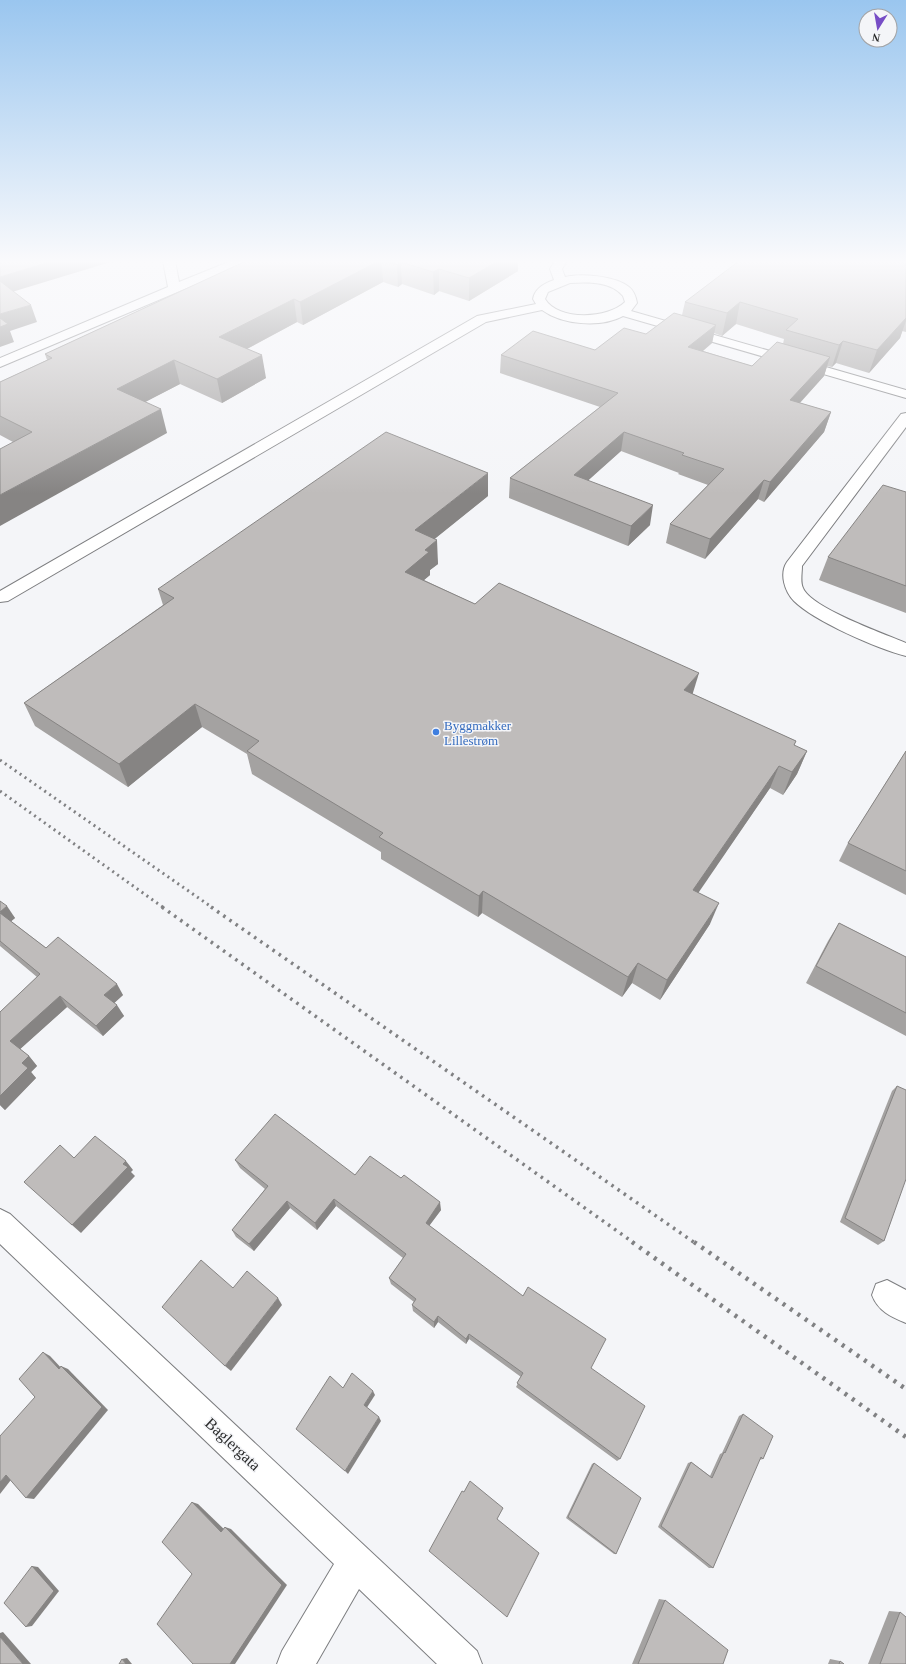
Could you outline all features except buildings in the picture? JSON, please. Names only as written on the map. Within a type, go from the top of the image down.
[{"type":"street","points":[[0,363],[57,339]]},
{"type":"street","points":[[2,597],[448,339]]},
{"type":"street","points":[[714,339],[906,394]]},
{"type":"street","points":[[906,417],[792,566],[794,589],[806,603],[830,618],[906,650]]},
{"type":"street","name":"Baglergata","points":[[0,1224],[464,1664]]},
{"type":"street","points":[[295,1664],[356,1560]]},
{"type":"railway","points":[[0,760],[213,908]]},
{"type":"railway","points":[[0,791],[164,908]]},
{"type":"railway","points":[[162,907],[634,1243]]},
{"type":"railway","points":[[211,907],[695,1243]]},
{"type":"railway","points":[[632,1242],[906,1437]]},
{"type":"railway","points":[[694,1242],[906,1389]]},
{"type":"place","name":"Byggmakker Lillestrøm","points":[[436,732]]}]
